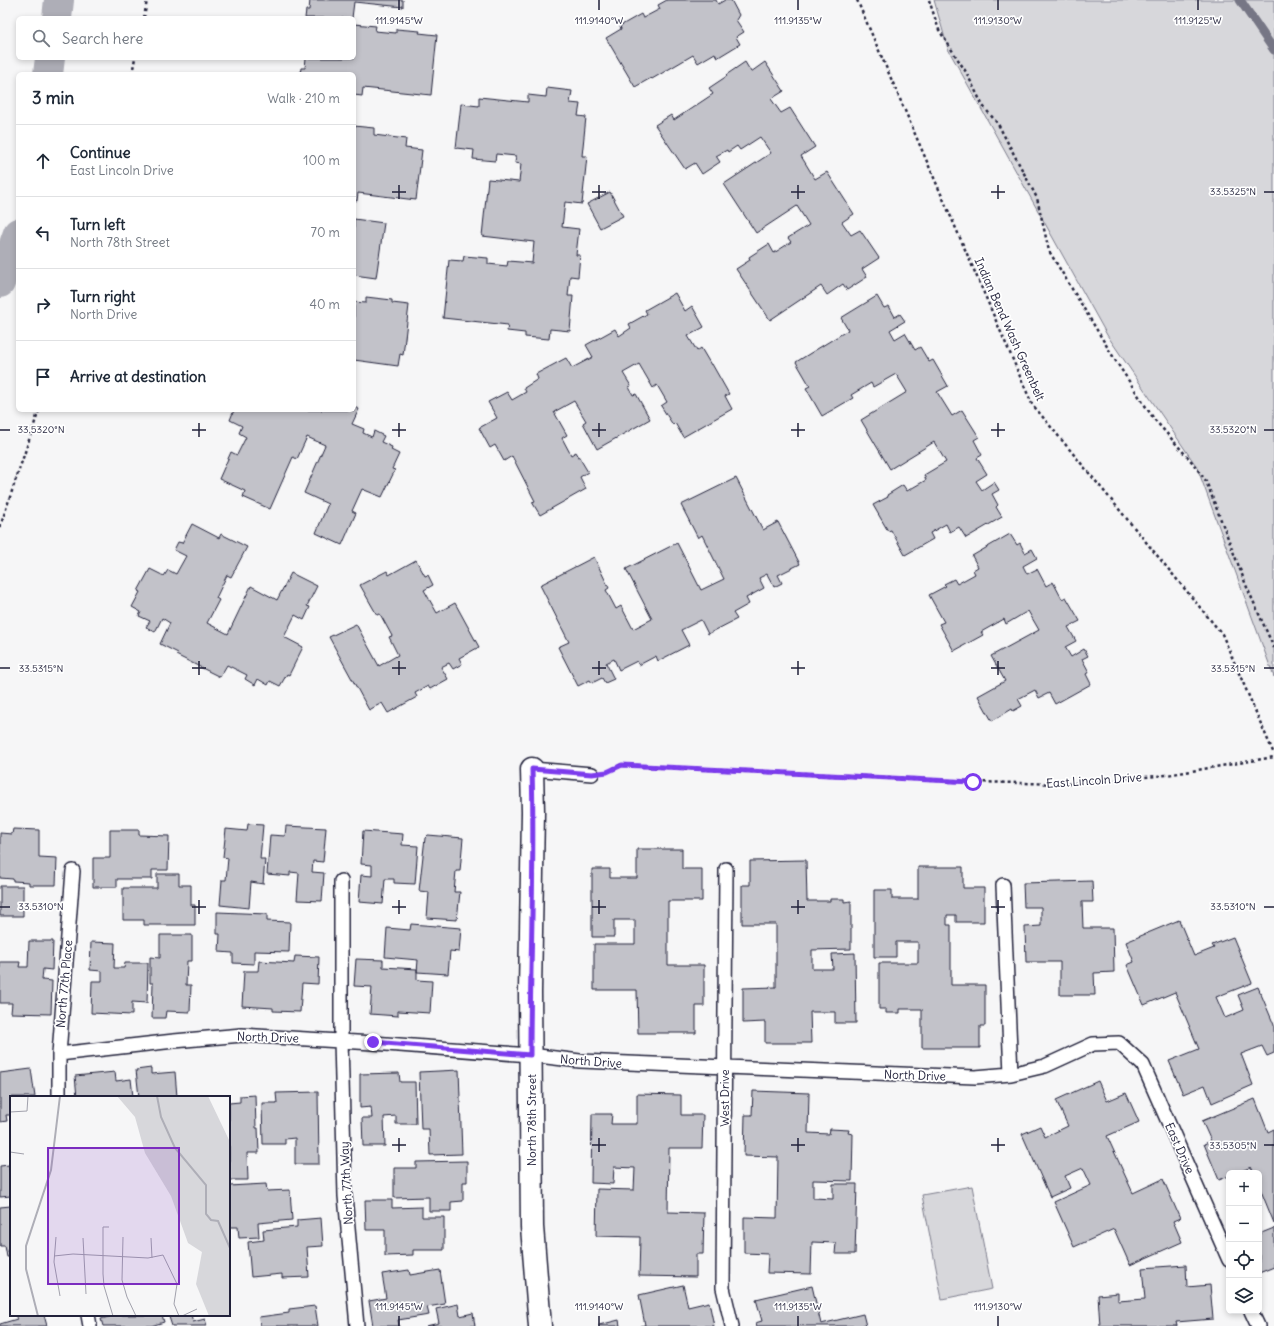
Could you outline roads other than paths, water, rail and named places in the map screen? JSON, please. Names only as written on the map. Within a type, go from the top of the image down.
[{"type":"street","name":"North 78th Street","points":[[532,769],[533,812],[530,992],[532,1228],[540,1326]]},
{"type":"lane","points":[[532,769],[592,774]]},
{"type":"lane","name":"West Drive","points":[[726,870],[723,1288],[732,1326]]},
{"type":"lane","name":"North 77th Place","points":[[60,1096],[59,1054],[73,871]]},
{"type":"lane","name":"North 77th Way","points":[[341,881],[341,1040],[345,1196],[357,1326]]},
{"type":"lane","points":[[1003,885],[1011,1074]]},
{"type":"lane","name":"North Drive","points":[[59,1054],[242,1035],[341,1040],[530,1055],[580,1061],[975,1077],[1011,1074],[1045,1066],[1093,1044],[1119,1044]]},
{"type":"lane","name":"East Drive","points":[[1119,1044],[1143,1065],[1226,1253]]},
{"type":"lane","points":[[1252,1314],[1258,1326]]},
{"type":"lane","points":[[88,1316],[90,1326]]},
{"type":"waterway","points":[[57,16],[59,0]]},
{"type":"waterway","points":[[1240,0],[1274,50]]},
{"type":"waterway","points":[[48,72],[50,60]]},
{"type":"waterway","points":[[0,283],[16,239]]}]
